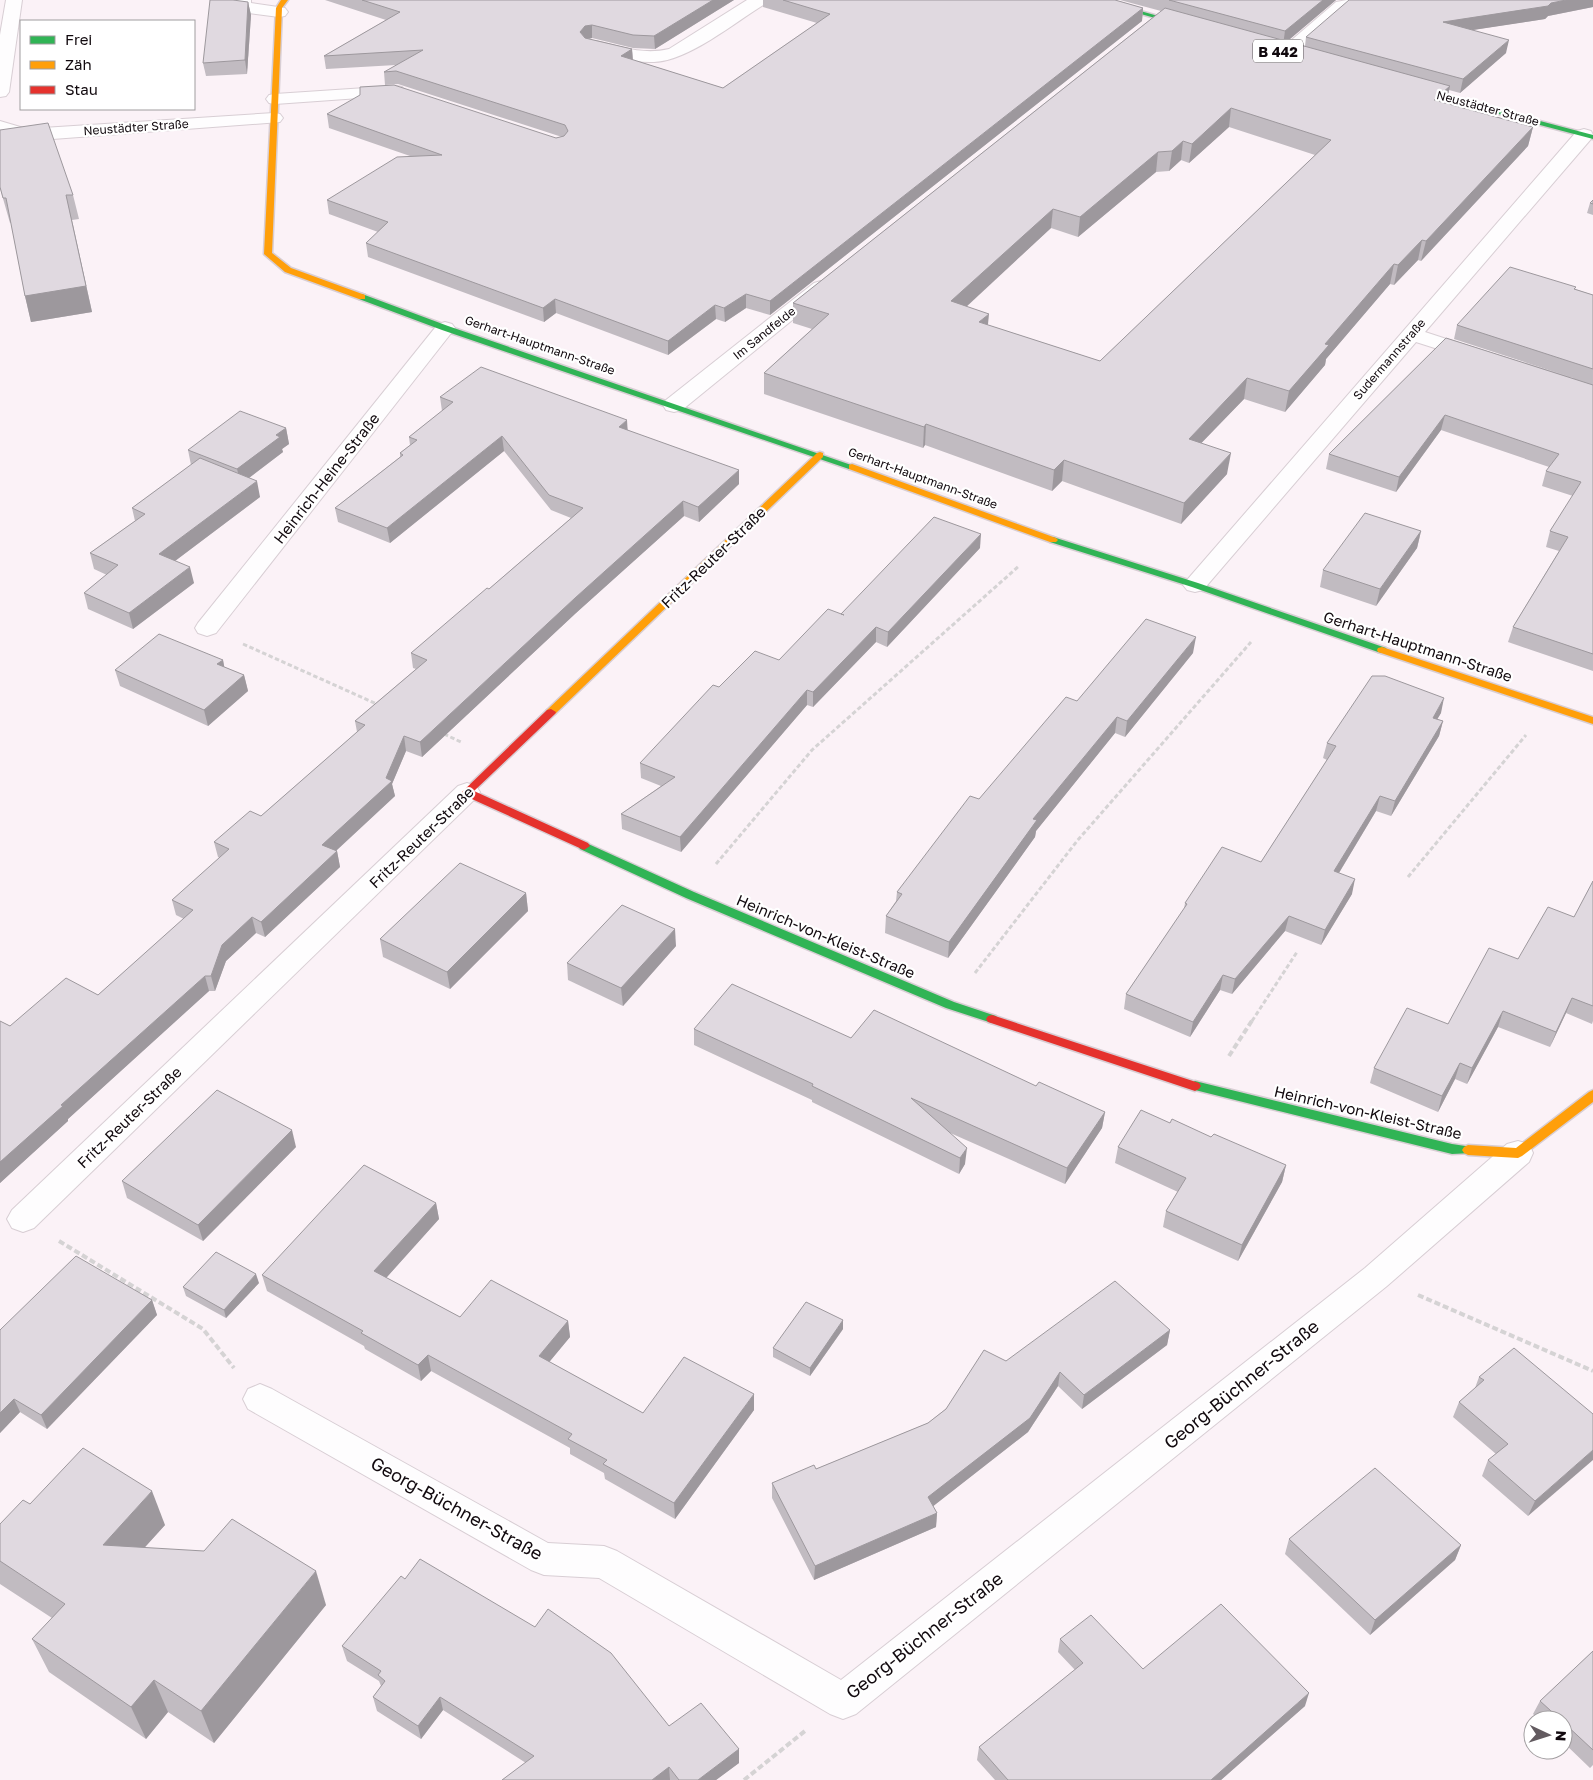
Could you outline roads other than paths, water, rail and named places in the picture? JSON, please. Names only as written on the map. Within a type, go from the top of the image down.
[{"type":"street","points":[[0,92],[14,0]]},
{"type":"street","points":[[592,45],[636,57],[664,56],[675,53],[759,0]]},
{"type":"street","points":[[1094,0],[1151,23],[1204,31]]},
{"type":"street","points":[[1286,54],[1342,6],[1374,0]]},
{"type":"street","points":[[238,2],[282,6]]},
{"type":"street","name":"Gerhart-Hauptmann-Straße","points":[[282,6],[275,99],[268,254],[288,270],[444,328],[820,455],[1049,539],[1195,585],[1593,721]]},
{"type":"street","name":"Neustädter Straße","points":[[1398,84],[1589,136]]},
{"type":"street","points":[[275,99],[397,91],[416,97]]},
{"type":"street","name":"Neustädter Straße","points":[[0,127],[26,135],[274,118]]},
{"type":"street","name":"Sudermannstraße","points":[[1195,585],[1411,334],[1589,136]]},
{"type":"street","name":"Im Sandfelde","points":[[674,405],[836,275]]},
{"type":"street","name":"Heinrich-Heine-Straße","points":[[207,628],[444,328]]},
{"type":"street","points":[[1411,334],[1493,361]]},
{"type":"street","name":"Fritz-Reuter-Straße","points":[[22,1219],[820,455]]},
{"type":"street","name":"Heinrich-von-Kleist-Straße","points":[[467,792],[690,895],[950,1005],[1207,1090],[1452,1149],[1518,1153]]},
{"type":"street","points":[[1518,1153],[1593,1095]]},
{"type":"street","name":"Georg-Büchner-Straße","points":[[260,1399],[544,1558],[604,1562],[843,1701],[1376,1276],[1518,1153]]}]
